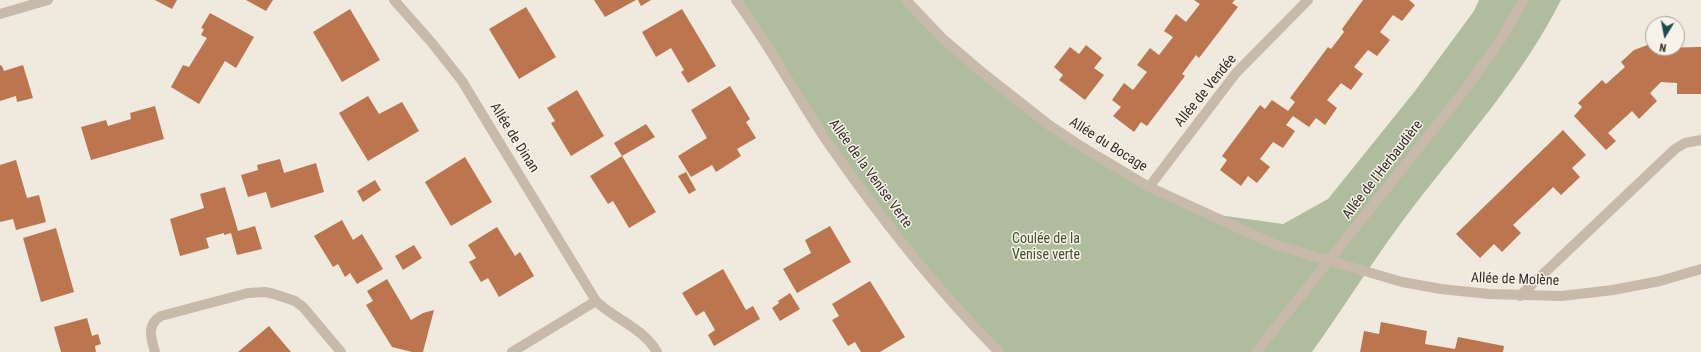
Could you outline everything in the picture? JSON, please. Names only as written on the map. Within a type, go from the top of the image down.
[{"type":"street","points":[[0,14],[48,0]]},
{"type":"street","name":"Allée de Dinan","points":[[394,0],[432,43],[462,81],[596,301],[607,312],[640,331],[657,352]]},
{"type":"street","name":"Allée de la Venise Verte","points":[[736,0],[752,20],[829,144],[891,228],[915,259],[999,352]]},
{"type":"street","name":"Allée du Bocage","points":[[906,0],[942,38],[1014,98],[1079,145],[1149,187],[1276,245],[1329,260]]},
{"type":"street","name":"Allée de Vendée","points":[[1149,187],[1236,73],[1308,0]]},
{"type":"street","name":"Allée de l'Herbaudière","points":[[1256,352],[1487,60],[1524,0]]},
{"type":"street","points":[[1520,296],[1675,149],[1686,143],[1701,140]]},
{"type":"street","name":"Allée de Molène","points":[[1329,260],[1402,282],[1448,290],[1520,296],[1562,296],[1613,290],[1660,281],[1701,269]]},
{"type":"street","points":[[155,352],[150,329],[155,320],[161,316],[248,293],[265,292],[284,296],[303,307],[341,352]]},
{"type":"street","points":[[512,352],[596,301]]},
{"type":"green space","name":"Coulée de la Venise verte","points":[[736,0],[906,0],[942,38],[1049,125],[1204,213],[1283,224],[1328,199],[1415,91],[1474,11],[1479,0],[1561,0],[1546,28],[1511,82],[1413,207],[1312,352],[999,352],[891,228]]},
{"type":"building","points":[[155,0],[177,0],[172,9]]},
{"type":"building","points":[[246,0],[273,0],[266,11]]},
{"type":"building","points":[[594,0],[636,0],[605,17]]},
{"type":"building","points":[[638,0],[651,0],[641,6]]},
{"type":"building","points":[[1194,0],[1235,0],[1232,3],[1238,7],[1199,58],[1196,55],[1182,74],[1185,76],[1147,126],[1141,122],[1134,132],[1113,116],[1121,107],[1112,100],[1124,83],[1133,90],[1147,72],[1137,65],[1150,48],[1159,55],[1173,37],[1164,31],[1176,14],[1186,22],[1200,4]]},
{"type":"building","points":[[1363,0],[1409,0],[1415,5],[1402,21],[1393,15],[1380,32],[1390,40],[1377,56],[1368,50],[1354,67],[1363,74],[1351,90],[1341,83],[1327,100],[1337,108],[1325,125],[1316,118],[1309,127],[1293,116],[1286,125],[1295,131],[1283,148],[1273,142],[1260,159],[1270,167],[1257,183],[1248,176],[1241,186],[1220,170],[1227,160],[1222,156],[1260,105],[1265,109],[1272,100],[1288,111],[1295,102],[1290,98],[1328,47],[1331,49],[1344,32],[1342,29]]},
{"type":"building","points":[[526,7],[556,57],[519,79],[489,29]]},
{"type":"building","points":[[350,9],[380,60],[342,82],[313,32]]},
{"type":"building","points":[[682,9],[716,66],[688,83],[681,72],[684,70],[671,48],[656,57],[642,32]]},
{"type":"building","points":[[210,13],[254,37],[236,68],[225,61],[199,104],[171,87],[183,65],[189,67],[207,38],[201,35],[204,29],[201,28]]},
{"type":"building","points":[[1086,45],[1102,58],[1094,68],[1104,75],[1085,100],[1059,80],[1063,75],[1054,67],[1070,47],[1079,54]]},
{"type":"building","points":[[1645,46],[1645,56],[1685,56],[1685,47],[1701,47],[1701,94],[1677,94],[1677,83],[1661,82],[1650,93],[1657,101],[1639,119],[1632,111],[1608,133],[1616,141],[1606,150],[1574,116],[1582,107],[1578,103],[1602,80],[1606,84],[1625,67],[1621,62],[1634,50]]},
{"type":"building","points":[[0,65],[4,71],[23,65],[33,98],[17,102],[16,96],[0,101]]},
{"type":"building","points":[[730,86],[750,119],[746,122],[756,138],[737,149],[741,156],[716,172],[712,165],[691,177],[678,156],[707,138],[691,110]]},
{"type":"building","points":[[577,90],[604,136],[571,156],[551,123],[555,121],[547,108]]},
{"type":"building","points":[[368,96],[379,114],[402,102],[419,131],[368,161],[339,113]]},
{"type":"building","points":[[155,106],[164,139],[91,160],[81,127],[106,120],[108,126],[131,119],[130,113]]},
{"type":"building","points":[[646,124],[655,137],[622,156],[614,143]]},
{"type":"building","points":[[1563,130],[1586,155],[1572,168],[1580,177],[1561,195],[1553,187],[1513,225],[1521,233],[1502,252],[1494,244],[1480,258],[1456,234]]},
{"type":"building","points":[[622,156],[656,212],[629,228],[613,201],[608,204],[590,176]]},
{"type":"building","points":[[465,157],[492,202],[451,226],[425,182]]},
{"type":"building","points":[[280,159],[284,173],[316,163],[324,192],[271,208],[266,192],[248,197],[241,175],[258,170],[257,165]]},
{"type":"building","points":[[16,160],[27,198],[39,195],[46,222],[16,230],[13,219],[0,222],[0,165]]},
{"type":"building","points":[[686,172],[696,190],[689,194],[678,176]]},
{"type":"building","points":[[375,180],[381,190],[363,202],[357,191]]},
{"type":"building","points":[[225,187],[238,231],[255,226],[262,249],[237,255],[231,233],[224,235],[224,233],[206,238],[209,248],[180,256],[170,219],[204,208],[200,194]]},
{"type":"building","points":[[342,220],[353,240],[362,234],[383,269],[357,284],[350,273],[345,277],[338,264],[333,267],[314,236]]},
{"type":"building","points":[[830,226],[851,262],[797,293],[783,269],[811,253],[805,240]]},
{"type":"building","points":[[497,227],[515,256],[520,252],[534,276],[499,297],[488,278],[481,282],[469,262],[476,258],[468,245]]},
{"type":"building","points":[[56,228],[74,292],[41,302],[23,238]]},
{"type":"building","points":[[414,245],[422,258],[403,270],[395,256]]},
{"type":"building","points":[[723,269],[746,310],[753,306],[760,319],[714,346],[708,335],[715,330],[704,311],[696,316],[682,293]]},
{"type":"building","points":[[387,279],[411,320],[423,313],[434,310],[423,352],[412,352],[392,347],[366,305],[373,301],[367,291]]},
{"type":"building","points":[[870,281],[905,337],[880,352],[861,352],[855,342],[848,346],[832,320],[839,316],[832,304]]},
{"type":"building","points":[[790,293],[800,309],[780,321],[772,308],[779,303],[778,301]]},
{"type":"building","points":[[87,318],[92,336],[98,334],[101,344],[95,346],[96,352],[61,352],[54,327]]},
{"type":"building","points":[[1381,322],[1427,331],[1425,344],[1455,349],[1458,337],[1504,346],[1503,352],[1360,352],[1364,331],[1379,334]]},
{"type":"building","points":[[269,326],[291,352],[238,352]]}]
